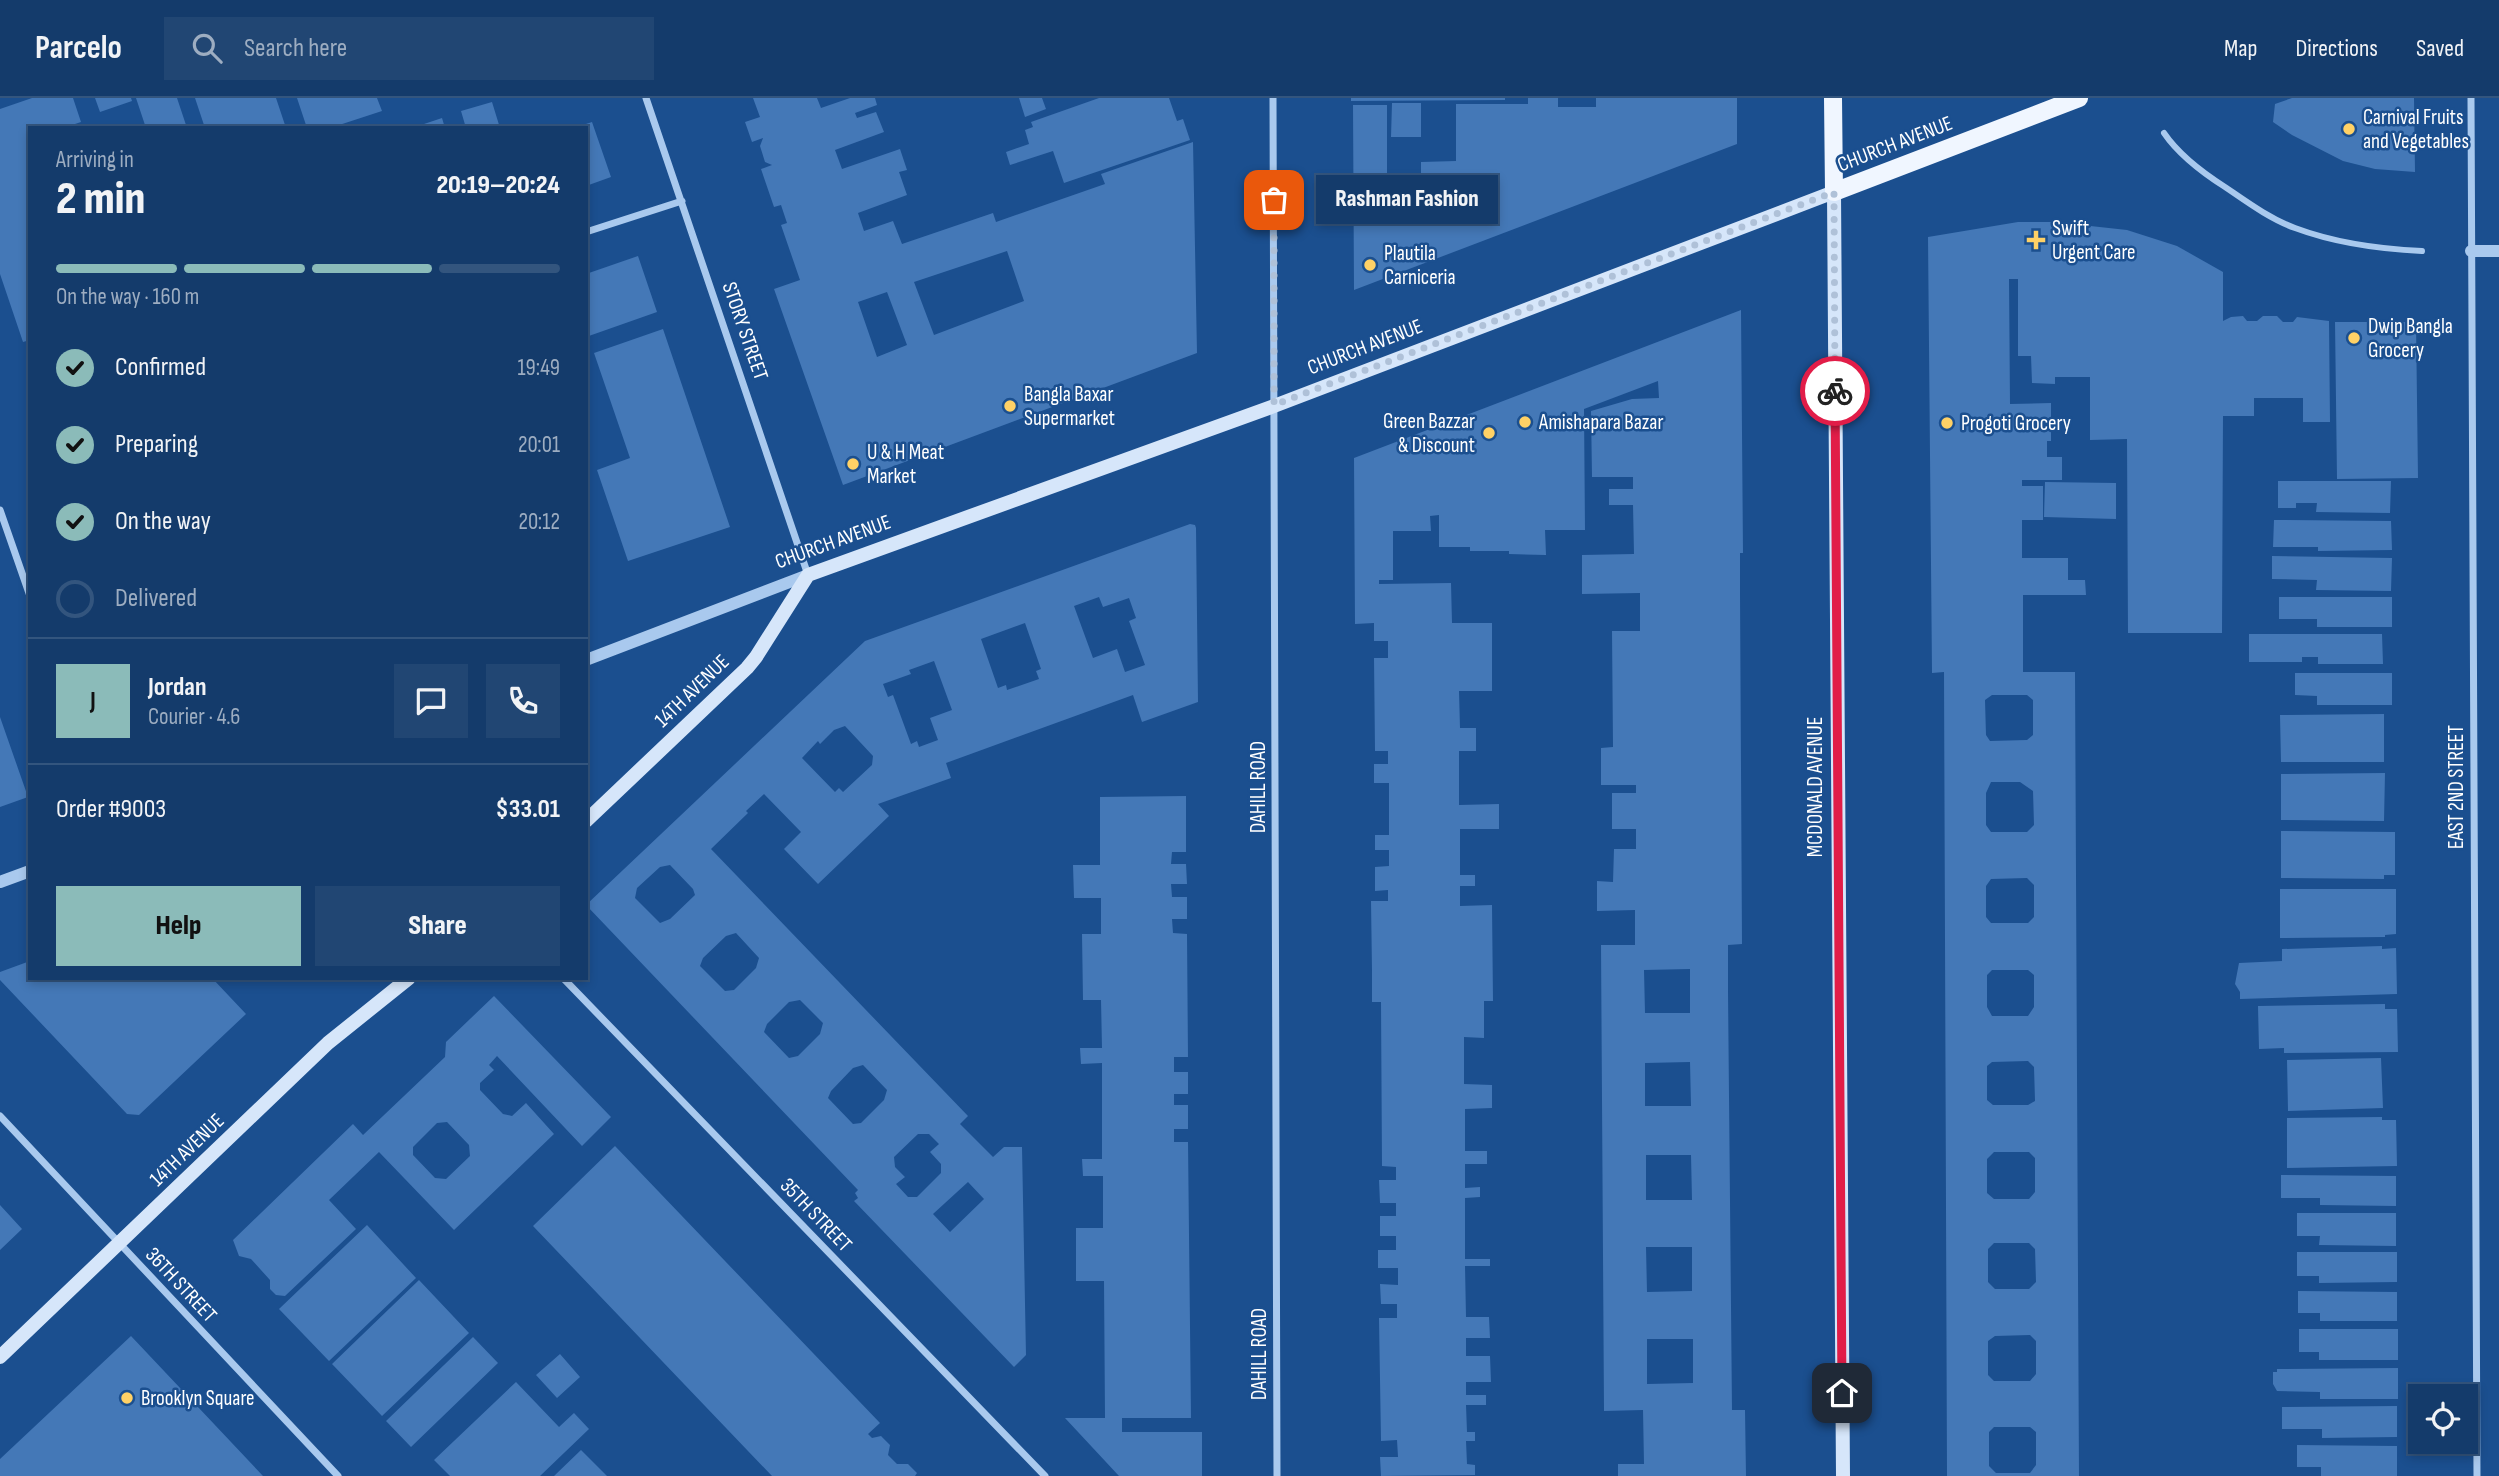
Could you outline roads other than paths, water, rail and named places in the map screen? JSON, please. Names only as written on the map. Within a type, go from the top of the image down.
[{"type":"main road","name":"MCDONALD AVENUE","points":[[1833,98],[1843,1476]]},
{"type":"main road","name":"CHURCH AVENUE","points":[[808,575],[1274,405],[2079,98]]},
{"type":"main road","name":"14TH AVENUE","points":[[588,819],[747,667],[808,575]]},
{"type":"main road","name":"14TH AVENUE","points":[[0,1357],[328,1044],[407,980]]},
{"type":"street","name":"STORY STREET","points":[[646,98],[808,575]]},
{"type":"street","name":"DAHILL ROAD","points":[[1273,98],[1277,1476]]},
{"type":"street","name":"EAST 2ND STREET","points":[[2471,98],[2477,1476]]},
{"type":"street","points":[[2164,134],[2189,160],[2213,179],[2253,206],[2294,228],[2346,243],[2389,250],[2422,251]]},
{"type":"street","points":[[588,231],[682,201]]},
{"type":"street","points":[[2470,251],[2499,251]]},
{"type":"street","points":[[0,510],[28,590]]},
{"type":"street","name":"CHURCH AVENUE","points":[[588,659],[808,575]]},
{"type":"street","points":[[0,882],[28,872]]},
{"type":"street","name":"35TH STREET","points":[[565,980],[1045,1476]]},
{"type":"street","name":"36TH STREET","points":[[0,1116],[338,1476]]},
{"type":"place","name":"Carnival Fruits and Vegetables","points":[[2349,129]]},
{"type":"place","name":"Rashman Fashion","points":[[1274,200]]},
{"type":"place","name":"Swift Urgent Care","points":[[2036,240]]},
{"type":"place","name":"Plautila Carniceria","points":[[1370,265]]},
{"type":"place","name":"Dwip Bangla Grocery","points":[[2354,338]]},
{"type":"place","name":"Bangla Baxar Supermarket","points":[[1010,406]]},
{"type":"place","name":"Amishapara Bazar","points":[[1525,422]]},
{"type":"place","name":"Progoti Grocery","points":[[1947,423]]},
{"type":"place","name":"Green Bazzar & Discount","points":[[1489,433]]},
{"type":"place","name":"U & H Meat Market","points":[[853,464]]},
{"type":"place","name":"Brooklyn Square","points":[[127,1398]]}]
